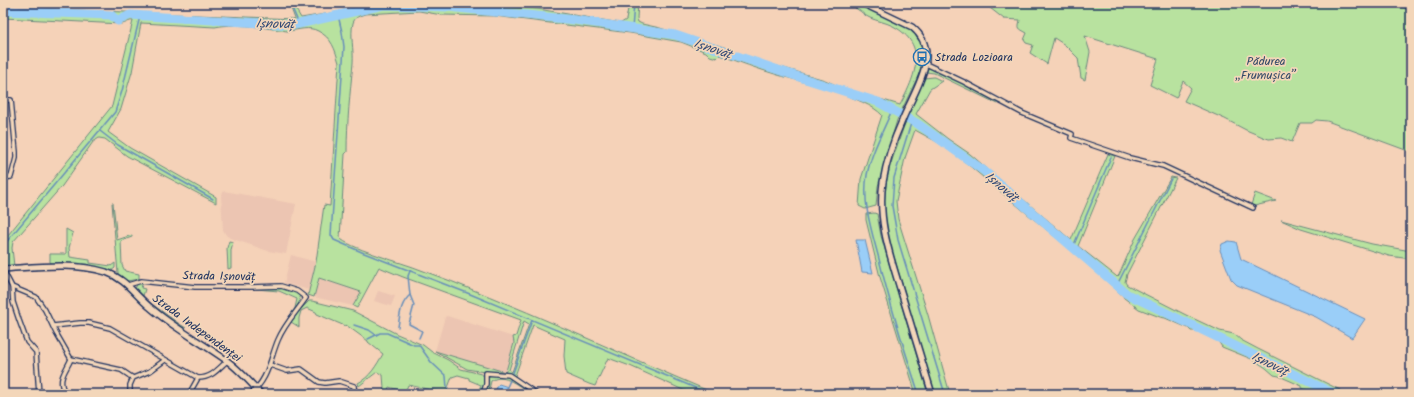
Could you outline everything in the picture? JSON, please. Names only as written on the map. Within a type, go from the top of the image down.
[{"type":"street","points":[[862,3],[912,27],[924,40],[926,48],[926,64],[901,122],[883,180],[881,195],[882,220],[886,243],[932,394]]},
{"type":"street","points":[[926,64],[964,82],[1022,113],[1072,134],[1071,138],[1130,158],[1163,166],[1253,208]]},
{"type":"street","points":[[3,100],[11,100],[16,158],[11,176],[3,178]]},
{"type":"street","name":"Strada Independenței","points":[[3,270],[59,266],[95,270],[116,276],[128,284],[151,308],[227,361],[261,394]]},
{"type":"street","points":[[3,270],[12,287],[13,302],[27,342],[36,352],[39,394]]},
{"type":"street","name":"Strada Ișnovăț","points":[[128,284],[141,281],[195,287],[251,288],[281,286],[297,290],[306,298],[278,339],[270,365]]},
{"type":"street","points":[[12,287],[36,297],[45,310],[71,359],[121,370],[133,378]]},
{"type":"street","points":[[53,326],[80,322],[110,328],[198,378],[211,376],[227,361]]},
{"type":"street","points":[[66,394],[61,386],[60,380],[71,359]]},
{"type":"street","points":[[130,394],[130,386],[133,378],[150,371],[165,360]]},
{"type":"street","points":[[250,394],[256,389],[270,365],[287,371],[301,369],[319,382],[325,383],[339,381],[349,384],[354,386],[355,394]]},
{"type":"street","points":[[483,394],[486,384],[486,373],[509,375],[537,394]]},
{"type":"street","points":[[189,394],[198,378]]},
{"type":"shaded area","points":[[224,191],[296,204],[286,254],[268,251],[230,238],[226,235],[223,230],[221,196]]},
{"type":"shaded area","points":[[291,255],[316,262],[309,290],[284,283]]},
{"type":"shaded area","points":[[318,278],[361,292],[353,306],[314,297]]},
{"type":"shaded area","points":[[378,291],[395,296],[391,306],[374,301]]},
{"type":"shaded area","points":[[447,316],[513,337],[514,343],[506,371],[504,372],[435,351],[445,317]]},
{"type":"green space","points":[[289,3],[292,3],[301,18],[337,12],[368,3],[471,3],[538,9],[621,23],[626,20],[629,3],[638,3],[637,18],[638,22],[642,24],[724,47],[750,58],[825,80],[843,88],[900,105],[910,84],[916,62],[915,52],[911,42],[904,34],[893,26],[870,18],[852,6],[843,3],[856,3],[917,33],[923,48],[924,56],[919,74],[897,120],[878,186],[876,206],[865,209],[859,206],[861,179],[882,115],[874,108],[848,96],[771,73],[720,55],[717,58],[710,56],[706,52],[681,42],[630,33],[494,16],[442,15],[419,11],[365,14],[355,19],[352,28],[353,63],[348,119],[347,152],[345,154],[340,238],[352,246],[362,250],[451,281],[528,312],[716,394],[692,394],[630,366],[608,358],[595,386],[589,384],[566,374],[564,356],[565,339],[533,325],[515,376],[504,372],[484,372],[467,369],[435,351],[505,372],[514,343],[513,337],[516,336],[521,320],[379,267],[357,308],[353,306],[361,292],[319,278],[314,297],[308,295],[316,262],[324,205],[330,206],[339,63],[334,49],[327,37],[318,31],[311,29],[288,31],[229,25],[215,27],[141,23],[132,72],[121,109],[108,132],[130,148],[216,197],[216,203],[127,156],[105,139],[99,138],[93,142],[62,186],[13,242],[12,248],[14,266],[3,266],[3,240],[112,106],[133,21],[121,24],[3,18],[3,7],[295,19]],"holes":[[[524,321],[529,324],[512,372],[509,370]]]},
{"type":"green space","name":"Pădurea „Frumușica”","points":[[988,3],[1370,3],[1411,9],[1411,152],[1327,121],[1316,120],[1312,123],[1300,123],[1292,142],[1281,138],[1269,139],[1263,137],[1184,101],[1191,88],[1183,81],[1176,98],[1150,85],[1158,59],[1085,36],[1090,52],[1085,80],[1081,78],[1078,58],[1065,45],[1054,38],[1047,64],[1030,53],[1033,45],[1026,43],[1024,40],[1027,33],[1019,28],[1020,20],[1004,19],[990,8]]},
{"type":"green space","points":[[928,67],[963,83],[999,103],[998,104],[934,73],[926,72]]},
{"type":"green space","points":[[934,77],[942,81],[930,89],[916,114],[970,154],[1071,240],[1108,154],[1115,156],[1078,246],[1117,277],[1135,239],[1171,177],[1176,178],[1127,274],[1125,282],[1127,285],[1220,331],[1234,334],[1241,340],[1258,349],[1348,394],[1315,394],[1302,388],[1302,386],[1274,375],[1254,360],[1222,347],[1218,341],[1199,331],[1191,331],[1188,328],[1165,318],[1139,309],[1124,298],[1090,266],[960,158],[937,142],[915,130],[905,158],[896,201],[898,219],[928,315],[950,394],[935,394],[888,237],[884,204],[890,166],[904,126],[924,78]]},
{"type":"green space","points":[[1255,193],[1276,201],[1254,206],[1251,205]]},
{"type":"green space","points":[[112,203],[117,240],[132,235],[132,237],[121,241],[122,265],[125,271],[139,274],[139,279],[127,281],[119,276]]},
{"type":"green space","points":[[866,214],[877,214],[881,236],[928,394],[916,394],[880,277],[866,220]]},
{"type":"green space","points":[[1281,220],[1372,244],[1411,251],[1411,259],[1389,256],[1301,229]]},
{"type":"green space","points":[[66,229],[73,233],[69,248],[70,257],[90,260],[90,263],[111,266],[115,263],[115,268],[111,271],[84,265],[50,263],[50,254],[66,254]]},
{"type":"green space","points":[[229,241],[233,242],[231,250],[231,268],[228,269],[227,248]]},
{"type":"green space","points":[[143,282],[141,288],[145,289],[143,296],[145,299],[141,295],[135,289],[137,284]]},
{"type":"green space","points":[[277,287],[289,289],[298,293],[300,296],[298,305],[284,325],[295,308],[297,299],[279,291],[256,289]]},
{"type":"green space","points":[[145,299],[186,328],[185,329],[158,311]]},
{"type":"green space","points":[[309,301],[353,311],[397,334],[423,345],[461,369],[481,374],[484,376],[485,384],[482,394],[477,394],[481,385],[469,380],[469,378],[458,375],[452,377],[446,393],[408,385],[405,392],[389,387],[387,394],[383,394],[383,375],[377,372],[359,386],[358,383],[369,374],[383,354],[346,325],[345,326],[317,314],[316,312],[307,308],[301,311],[299,327],[291,322]]},
{"type":"green space","points":[[488,375],[506,375],[535,394],[531,394],[517,384],[501,378],[491,381],[488,394],[485,394]]},
{"type":"water","points":[[856,240],[865,240],[873,273],[862,272]]},
{"type":"water","points":[[1229,241],[1236,242],[1241,259],[1365,319],[1352,338],[1316,317],[1237,285],[1231,279],[1220,250],[1222,244]]},
{"type":"water","points":[[499,384],[508,387],[507,394],[495,394]]},
{"type":"waterway","points":[[290,3],[299,24]]},
{"type":"waterway","points":[[632,29],[634,3]]},
{"type":"waterway","name":"Ișnovăț","points":[[3,11],[111,15],[118,21],[130,15],[294,25],[384,5],[448,7],[575,20],[675,35],[878,102],[918,124],[984,171],[1127,294],[1335,394]]},
{"type":"waterway","points":[[338,15],[344,47],[331,235],[334,240],[470,294],[710,394]]},
{"type":"waterway","points":[[3,246],[115,112],[122,91],[140,16]]},
{"type":"waterway","points":[[892,110],[871,159],[866,186],[867,207],[888,293],[919,394]]},
{"type":"waterway","points":[[912,120],[894,178],[892,206],[898,240],[945,394]]},
{"type":"waterway","points":[[100,131],[118,145],[213,199]]},
{"type":"waterway","points":[[1073,247],[1111,157]]},
{"type":"waterway","points":[[1117,285],[1171,179]]},
{"type":"waterway","points":[[410,271],[408,276],[410,295],[414,305],[409,324],[422,331],[419,338]]},
{"type":"waterway","points":[[398,327],[402,306],[410,295]]},
{"type":"waterway","points":[[513,373],[532,320]]},
{"type":"waterway","points":[[354,325],[369,330],[376,335]]},
{"type":"waterway","points":[[368,339],[380,333],[387,333],[414,345],[419,345],[431,362],[446,376],[447,388]]},
{"type":"waterway","points":[[507,387],[511,378]]},
{"type":"place","name":"Strada Lozioara","points":[[922,57]]}]
